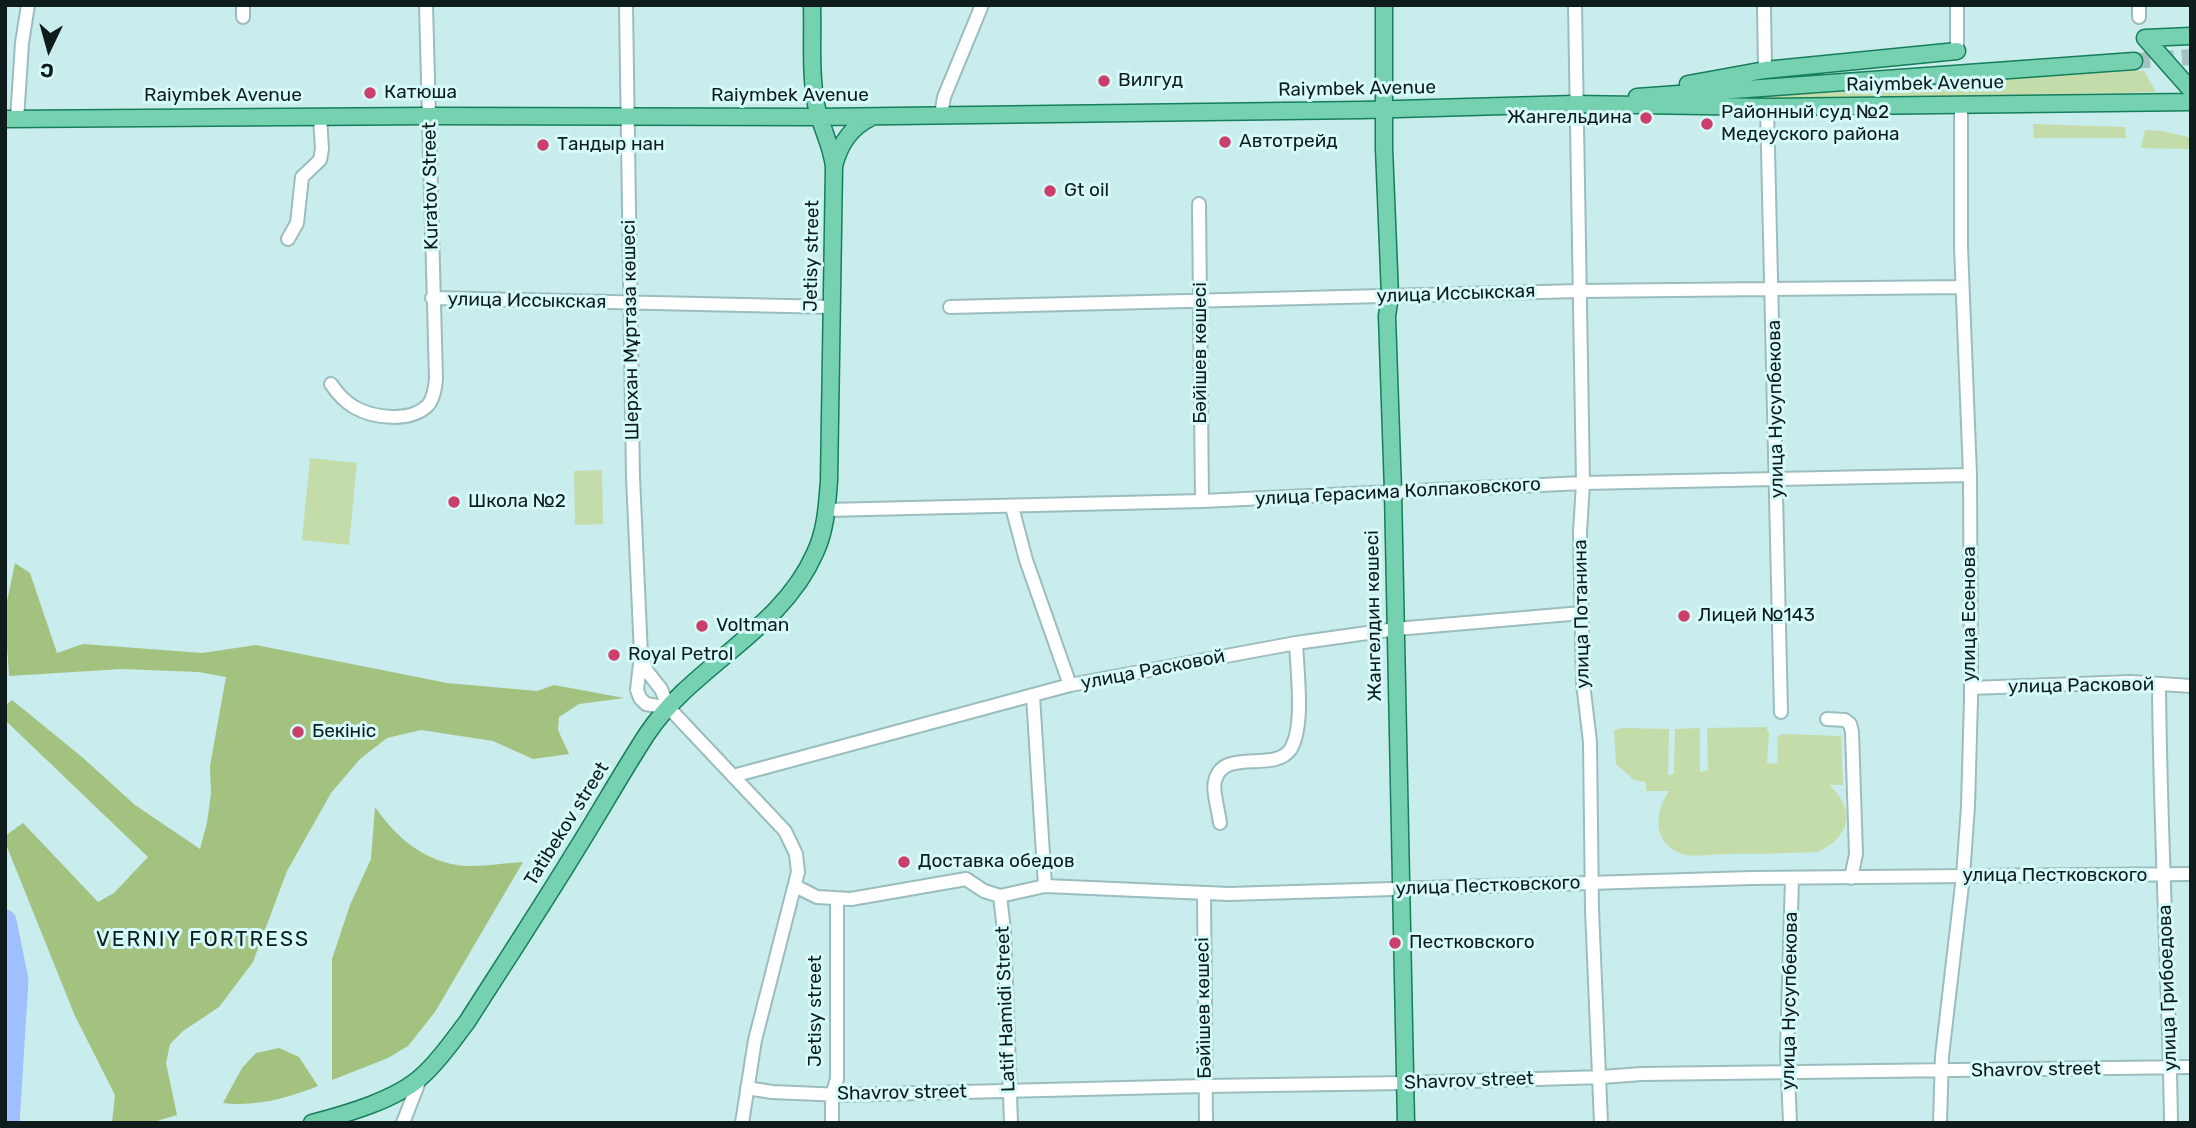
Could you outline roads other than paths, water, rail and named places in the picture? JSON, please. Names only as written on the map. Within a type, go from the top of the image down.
[{"type":"main road","name":"Jetisy street","points":[[812,5],[814,90],[818,117],[834,167],[827,510]]},
{"type":"main road","name":"Жангелдин көшесі","points":[[1384,5],[1390,296],[1387,316],[1406,1123]]},
{"type":"main road","points":[[2191,36],[2145,38],[2191,90]]},
{"type":"main road","name":"Raiymbek Avenue","points":[[1575,104],[1765,70],[1957,51]]},
{"type":"main road","name":"Raiymbek Avenue","points":[[1626,97],[2134,61]]},
{"type":"main road","name":"Raiymbek Avenue","points":[[11,119],[818,117],[1385,110],[1575,104],[1768,107],[2191,102]]},
{"type":"main road","points":[[834,167],[838,152],[852,130],[875,116]]},
{"type":"main road","name":"Tatibekov street","points":[[312,1123],[346,1114],[389,1096],[420,1079],[439,1059],[467,1022],[649,732],[668,708],[763,623],[805,575],[816,551],[827,510]]},
{"type":"street","points":[[11,119],[28,5]]},
{"type":"street","name":"Kuratov Street","points":[[331,384],[342,399],[355,408],[376,416],[410,414],[427,406],[435,393],[426,5]]},
{"type":"street","name":"Шерхан Мұртаза көшесі","points":[[626,5],[633,477],[642,655],[638,690],[640,698],[646,704],[668,708]]},
{"type":"street","points":[[941,115],[948,86],[982,5]]},
{"type":"street","name":"улица Потанина","points":[[1574,5],[1583,484],[1580,532],[1583,683],[1590,742],[1591,883],[1601,1123]]},
{"type":"street","points":[[1764,5],[1765,70]]},
{"type":"street","points":[[1956,5],[1957,51]]},
{"type":"street","name":"улица Есенова","points":[[1941,1123],[1941,1071],[1963,876],[1968,806],[1971,688],[1970,475],[1962,287],[1961,105]]},
{"type":"street","name":"улица Нусупбекова","points":[[1768,107],[1781,712]]},
{"type":"street","points":[[288,239],[297,223],[302,177],[320,160],[320,117]]},
{"type":"street","name":"Бәйішев көшесі","points":[[1199,204],[1202,501]]},
{"type":"street","name":"улица Иссыкская","points":[[950,307],[1579,291],[1962,287]]},
{"type":"street","name":"улица Иссыкская","points":[[432,298],[832,307]]},
{"type":"street","name":"улица Герасима Колпаковского","points":[[827,510],[1202,501],[1583,484],[1970,475]]},
{"type":"street","points":[[1012,507],[1026,560],[1070,685]]},
{"type":"street","name":"улица Расковой","points":[[733,776],[1070,685],[1296,643],[1396,629],[1582,613]]},
{"type":"street","points":[[1220,823],[1213,783],[1218,773],[1229,764],[1277,758],[1288,753],[1295,740],[1299,703],[1296,643]]},
{"type":"street","points":[[642,655],[646,670],[661,689],[668,708],[785,831],[796,854],[798,872],[766,988],[742,1123]]},
{"type":"street","name":"улица Расковой","points":[[1971,688],[2131,682],[2191,685]]},
{"type":"street","name":"улица Грибоедова","points":[[2159,685],[2171,1123]]},
{"type":"street","points":[[1033,696],[1045,886]]},
{"type":"street","points":[[1827,719],[1845,720],[1850,724],[1852,732],[1856,854],[1851,878]]},
{"type":"street","name":"улица Пестковского","points":[[1000,896],[1045,886],[1204,893],[1792,878],[2191,874]]},
{"type":"street","name":"улица Нусупбекова","points":[[1790,1123],[1787,1073],[1792,878]]},
{"type":"street","points":[[795,886],[817,897],[850,899],[966,879],[984,891],[1000,896]]},
{"type":"street","name":"Бәйішев көшесі","points":[[1204,893],[1206,1123]]},
{"type":"street","name":"Latif Hamidi Street","points":[[1000,896],[1004,930],[1011,1123]]},
{"type":"street","name":"Jetisy street","points":[[832,1123],[832,1095],[836,1079],[837,899]]},
{"type":"street","name":"Shavrov street","points":[[747,1088],[832,1095],[1405,1083],[1641,1074],[2191,1067]]},
{"type":"street","points":[[403,1123],[420,1079]]},
{"type":"waterway","points":[[5,921],[17,980],[8,1123]]},
{"type":"tunnel","points":[[2134,61],[2191,57]]},
{"type":"place","name":"Вилгуд","points":[[1104,81]]},
{"type":"place","name":"Катюша","points":[[370,93]]},
{"type":"place","name":"Жангельдина","points":[[1646,118]]},
{"type":"place","name":"Районный суд №2 Медеуского района","points":[[1707,124]]},
{"type":"place","name":"Автотрейд","points":[[1225,142]]},
{"type":"place","name":"Тандыр нан","points":[[543,145]]},
{"type":"place","name":"Gt oil","points":[[1050,191]]},
{"type":"place","name":"Школа №2","points":[[454,502]]},
{"type":"place","name":"Лицей №143","points":[[1684,616]]},
{"type":"place","name":"Voltman","points":[[702,626]]},
{"type":"place","name":"Royal Petrol","points":[[614,655]]},
{"type":"place","name":"Бекініс","points":[[298,732]]},
{"type":"place","name":"Доставка обедов","points":[[904,862]]},
{"type":"place","name":"Пестковского","points":[[1395,943]]},
{"type":"district","name":"VERNIY FORTRESS","points":[[203,940]]}]
